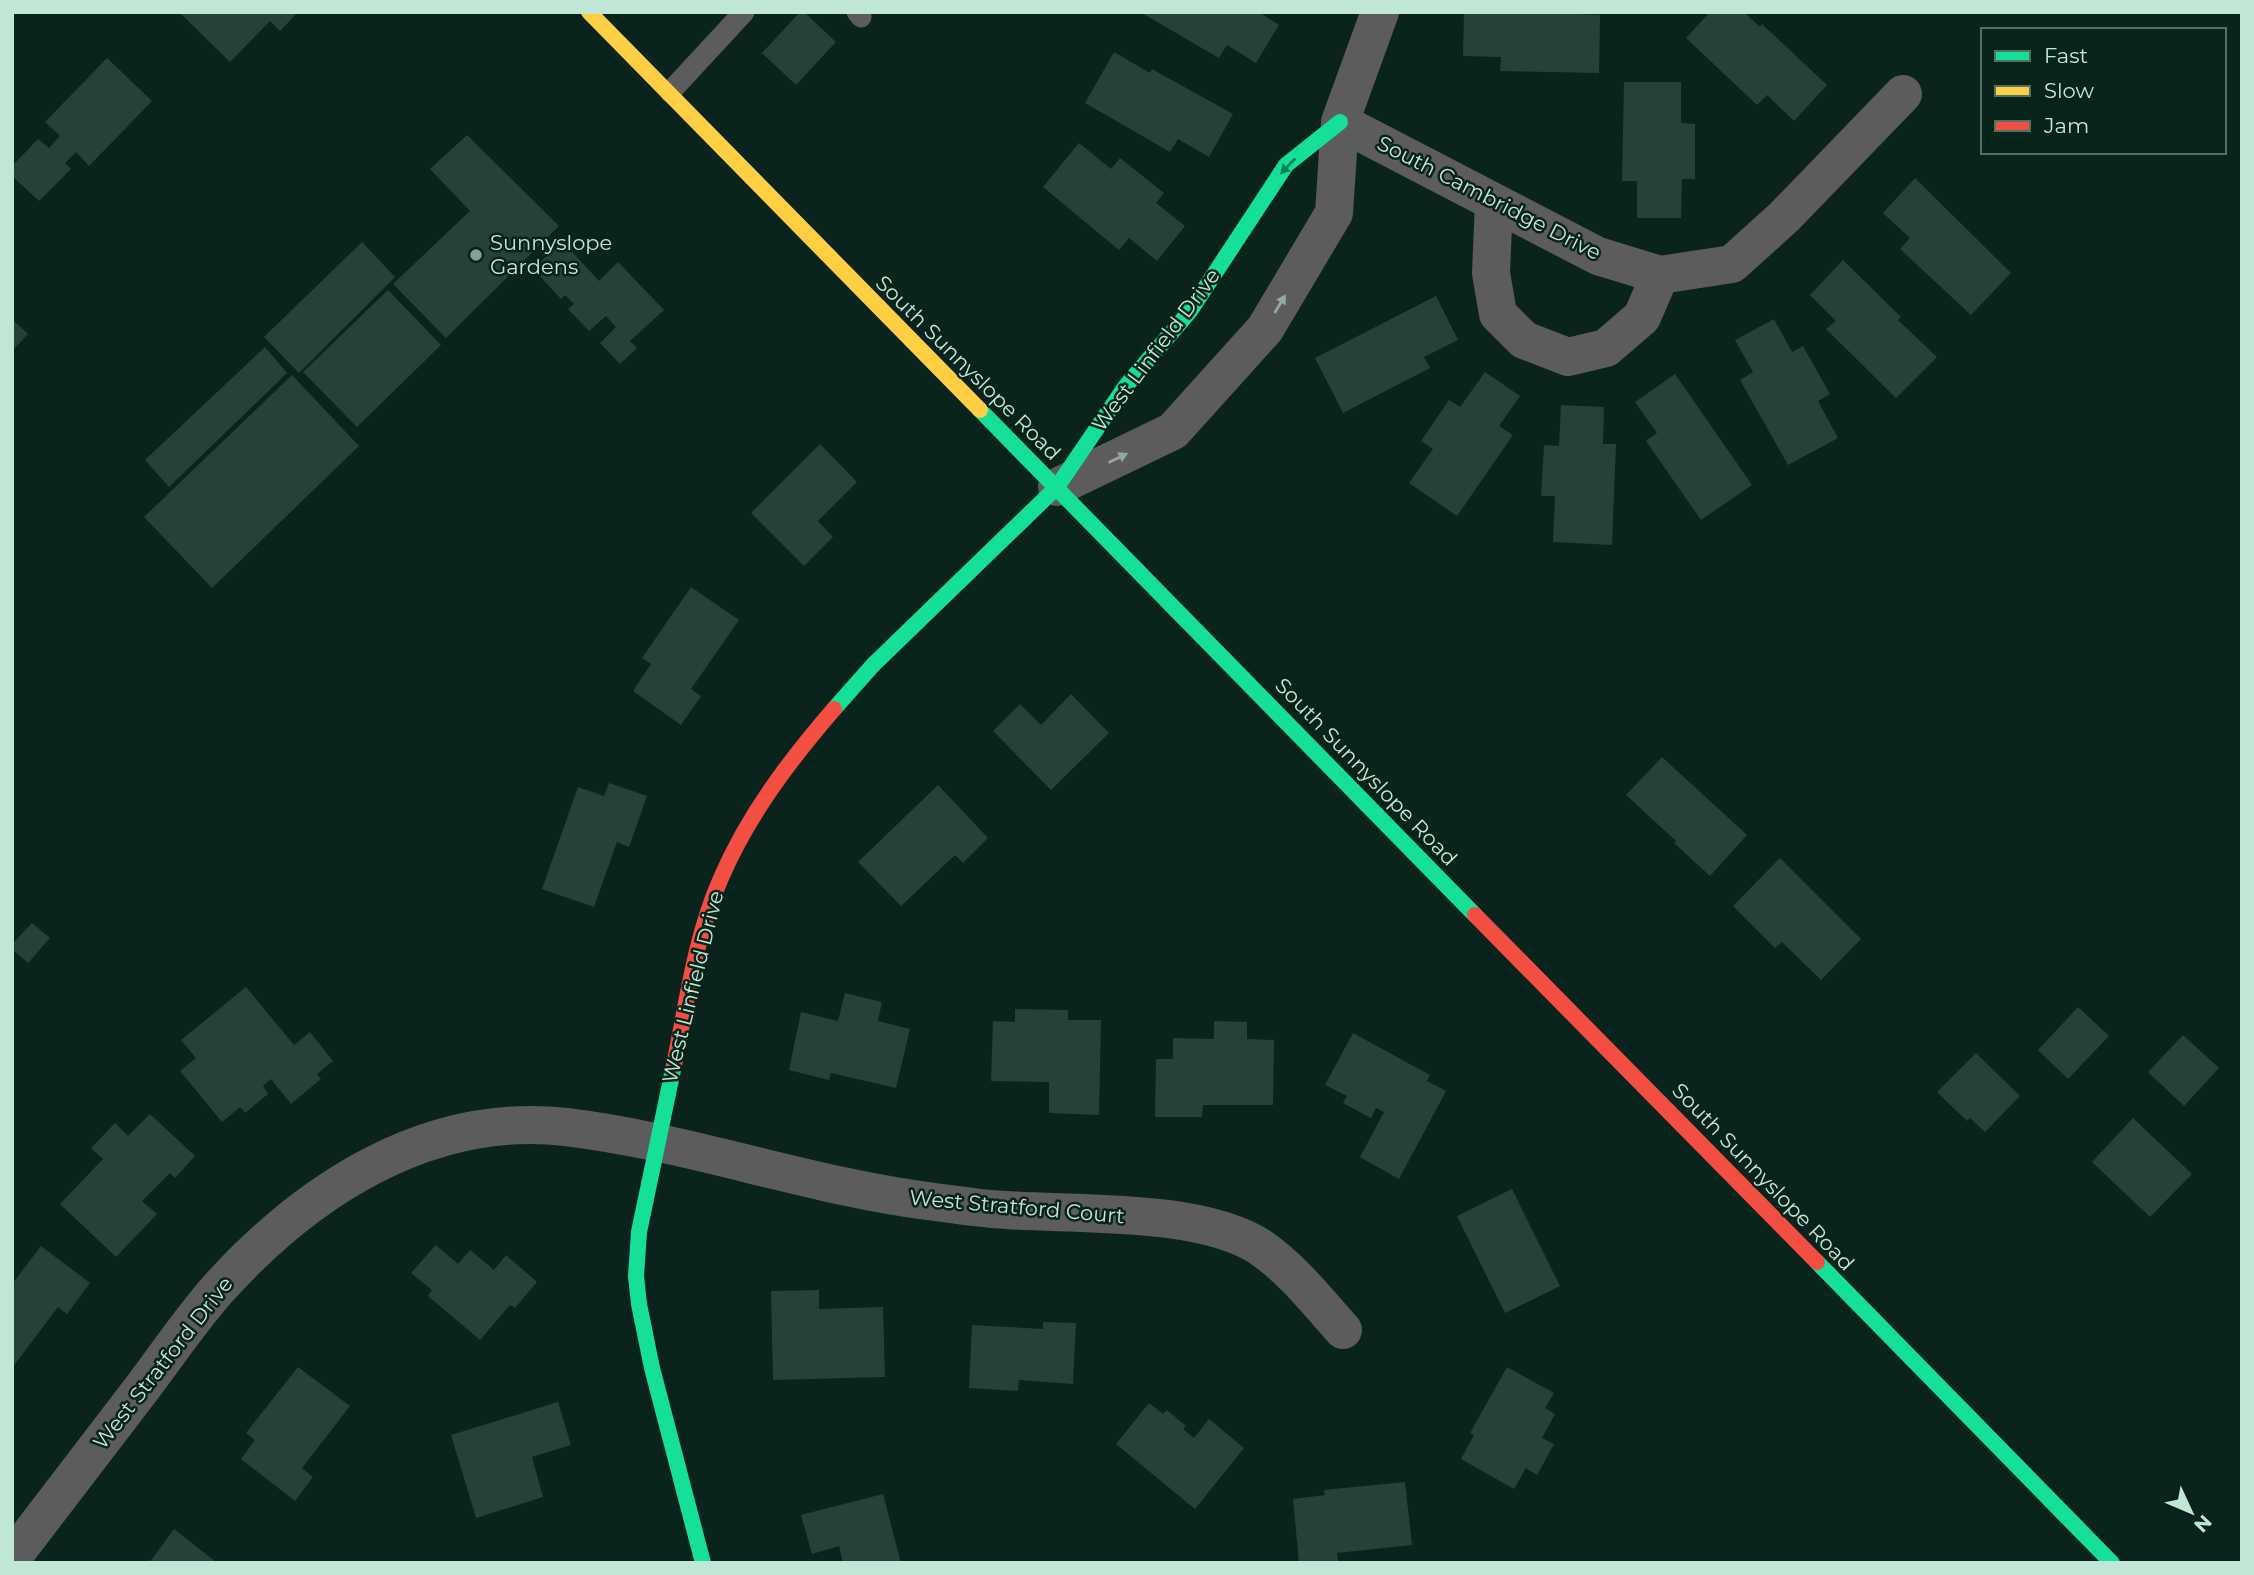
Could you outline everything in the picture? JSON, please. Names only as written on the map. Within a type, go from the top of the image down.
[{"type":"street","name":"South Sunnyslope Road","points":[[589,12],[2112,1563]]},
{"type":"street","name":"West Linfield Drive","points":[[1057,488],[1173,431],[1265,329],[1334,213],[1340,122],[1380,12]]},
{"type":"street","name":"South Cambridge Drive","points":[[1340,122],[1598,256],[1660,275],[1732,264],[1784,217],[1903,94]]},
{"type":"street","name":"West Linfield Drive","points":[[702,1563],[652,1368],[636,1276],[639,1232],[657,1143],[702,933],[720,879],[743,834],[786,767],[873,665],[1057,488],[1125,387],[1189,312],[1286,165],[1340,122]]},
{"type":"street","points":[[1494,202],[1491,273],[1498,314],[1524,340],[1568,357],[1606,348],[1642,317],[1660,275]]},
{"type":"street","name":"West Stratford Drive","points":[[12,1558],[216,1291],[279,1227],[321,1195],[375,1163],[463,1132],[510,1126],[560,1126],[657,1143]]},
{"type":"street","name":"West Stratford Court","points":[[657,1143],[903,1198],[1002,1210],[1117,1215],[1189,1222],[1228,1233],[1256,1245],[1277,1260],[1343,1330]]},
{"type":"lane","points":[[670,92],[744,12]]},
{"type":"building","points":[[179,12],[298,12],[280,31],[270,21],[230,62]]},
{"type":"building","points":[[800,12],[804,12],[836,42],[796,85],[762,53]]},
{"type":"building","points":[[1140,12],[1259,12],[1279,25],[1256,63],[1227,45],[1219,58]]},
{"type":"building","points":[[1464,12],[1580,12],[1600,15],[1599,73],[1500,71],[1501,57],[1463,56]]},
{"type":"building","points":[[1710,12],[1744,12],[1760,27],[1762,24],[1827,85],[1794,121],[1767,95],[1757,105],[1686,38]]},
{"type":"building","points":[[1114,52],[1150,73],[1152,69],[1233,114],[1209,157],[1178,139],[1170,152],[1085,103]]},
{"type":"building","points":[[107,58],[152,101],[89,166],[76,152],[65,163],[71,169],[39,201],[12,176],[12,166],[38,139],[49,148],[60,136],[45,122]]},
{"type":"building","points":[[1624,82],[1681,82],[1681,123],[1695,124],[1695,179],[1682,179],[1681,218],[1637,218],[1637,181],[1622,181]]},
{"type":"building","name":"Sunnyslope Gardens","points":[[467,135],[559,226],[446,338],[393,284],[470,211],[430,169]]},
{"type":"building","points":[[1079,143],[1111,169],[1120,158],[1164,193],[1156,203],[1185,226],[1157,261],[1129,238],[1119,250],[1043,187]]},
{"type":"building","points":[[1915,178],[2011,273],[1971,315],[1900,249],[1910,238],[1883,213]]},
{"type":"building","points":[[562,241],[599,281],[618,262],[664,310],[630,341],[637,348],[620,364],[600,343],[616,327],[606,316],[589,331],[568,309],[574,304],[565,295],[561,299],[533,269]]},
{"type":"building","points":[[362,242],[395,277],[299,373],[264,337]]},
{"type":"building","points":[[1843,260],[1901,317],[1898,320],[1937,357],[1896,398],[1826,329],[1836,321],[1810,295]]},
{"type":"building","points":[[388,290],[441,345],[357,427],[303,372]]},
{"type":"building","points":[[1436,296],[1458,340],[1424,357],[1430,368],[1343,413],[1315,358]]},
{"type":"building","points":[[12,319],[28,334],[12,351]]},
{"type":"building","points":[[1774,319],[1792,352],[1803,346],[1830,394],[1818,401],[1838,438],[1788,465],[1740,380],[1753,372],[1735,340]]},
{"type":"building","points":[[265,347],[287,373],[169,487],[145,460]]},
{"type":"building","points":[[1485,372],[1520,396],[1499,426],[1513,435],[1457,516],[1409,483],[1433,449],[1421,441],[1449,400],[1460,407]]},
{"type":"building","points":[[1675,374],[1752,485],[1701,520],[1646,441],[1657,433],[1635,402]]},
{"type":"building","points":[[292,375],[359,446],[212,588],[144,517]]},
{"type":"building","points":[[1561,405],[1604,407],[1603,444],[1616,444],[1612,545],[1553,542],[1555,496],[1541,496],[1544,445],[1559,446]]},
{"type":"building","points":[[820,444],[857,482],[818,521],[833,537],[804,566],[751,513]]},
{"type":"building","points":[[691,587],[739,620],[691,689],[701,696],[681,725],[633,691],[651,664],[642,658]]},
{"type":"building","points":[[1071,694],[1109,733],[1051,790],[993,731],[1020,704],[1041,725]]},
{"type":"building","points":[[1662,757],[1747,835],[1710,876],[1626,795]]},
{"type":"building","points":[[609,783],[647,796],[629,847],[617,842],[594,907],[542,889],[578,787],[604,796]]},
{"type":"building","points":[[938,785],[988,838],[963,863],[955,855],[901,906],[858,862]]},
{"type":"building","points":[[1780,858],[1861,939],[1821,980],[1782,942],[1775,948],[1733,906]]},
{"type":"building","points":[[32,923],[50,938],[28,963],[12,949],[12,944]]},
{"type":"building","points":[[246,987],[294,1045],[310,1032],[333,1061],[317,1074],[321,1079],[291,1104],[271,1079],[263,1086],[268,1094],[245,1113],[240,1107],[222,1122],[180,1071],[196,1058],[181,1040]]},
{"type":"building","points":[[845,993],[882,1002],[878,1021],[910,1029],[896,1088],[831,1073],[829,1080],[789,1070],[801,1012],[838,1021]]},
{"type":"building","points":[[2078,1007],[2109,1036],[2068,1079],[2038,1050]]},
{"type":"building","points":[[1015,1009],[1068,1010],[1068,1020],[1101,1020],[1099,1115],[1049,1113],[1049,1082],[991,1081],[993,1021],[1015,1022]]},
{"type":"building","points":[[1214,1021],[1247,1022],[1247,1039],[1274,1040],[1273,1105],[1203,1105],[1202,1117],[1155,1117],[1156,1059],[1173,1059],[1173,1038],[1214,1039]]},
{"type":"building","points":[[1353,1033],[1430,1075],[1427,1081],[1446,1091],[1399,1179],[1360,1157],[1384,1112],[1376,1108],[1371,1118],[1343,1103],[1347,1096],[1325,1085]]},
{"type":"building","points":[[2183,1035],[2219,1068],[2184,1106],[2148,1072]]},
{"type":"building","points":[[1976,1053],[2020,1096],[1985,1132],[1970,1118],[1967,1121],[1937,1092]]},
{"type":"building","points":[[150,1114],[195,1156],[175,1178],[170,1173],[142,1201],[157,1214],[116,1257],[60,1204],[103,1159],[91,1148],[115,1123],[128,1136]]},
{"type":"building","points":[[2133,1118],[2192,1174],[2150,1217],[2092,1162]]},
{"type":"building","points":[[1512,1189],[1560,1286],[1505,1313],[1457,1216]]},
{"type":"building","points":[[436,1245],[458,1264],[470,1250],[494,1270],[506,1255],[537,1282],[515,1308],[510,1305],[480,1340],[428,1296],[432,1290],[411,1273]]},
{"type":"building","points":[[41,1246],[90,1283],[67,1314],[58,1307],[12,1368],[12,1284]]},
{"type":"building","points":[[819,1290],[819,1309],[883,1307],[885,1377],[773,1380],[771,1291]]},
{"type":"building","points":[[1043,1322],[1076,1323],[1073,1384],[1019,1380],[1018,1391],[969,1388],[972,1325],[1043,1329]]},
{"type":"building","points":[[298,1367],[350,1406],[302,1468],[313,1477],[295,1501],[241,1459],[255,1440],[246,1433]]},
{"type":"building","points":[[1507,1367],[1554,1393],[1545,1408],[1555,1414],[1542,1438],[1554,1444],[1537,1475],[1526,1468],[1514,1489],[1461,1459],[1474,1435],[1470,1433]]},
{"type":"building","points":[[558,1402],[571,1445],[532,1457],[543,1497],[476,1518],[451,1435]]},
{"type":"building","points":[[1149,1403],[1163,1414],[1167,1410],[1186,1426],[1183,1429],[1194,1438],[1209,1419],[1244,1448],[1195,1509],[1116,1444]]},
{"type":"building","points":[[1405,1482],[1412,1545],[1337,1553],[1338,1561],[1299,1563],[1293,1499],[1325,1495],[1324,1490]]},
{"type":"building","points":[[883,1494],[901,1563],[843,1563],[839,1546],[812,1554],[801,1515]]},
{"type":"building","points":[[174,1529],[217,1563],[149,1563]]},
{"type":"traffic: fast","points":[[834,709],[873,665],[1057,487],[1125,387],[1190,311],[1286,165],[1340,122]]},
{"type":"traffic: fast","points":[[980,410],[1475,915]]},
{"type":"traffic: fast","points":[[674,1065],[639,1232],[636,1276],[652,1368],[703,1563]]},
{"type":"traffic: fast","points":[[1817,1262],[2112,1563]]},
{"type":"traffic: slow","points":[[589,12],[980,410]]},
{"type":"traffic: jam","points":[[674,1065],[698,946],[721,878],[744,832],[771,789],[834,709]]},
{"type":"traffic: jam","points":[[1475,915],[1817,1262]]},
{"type":"place","name":"Sunnyslope Gardens","points":[[476,255]]}]
